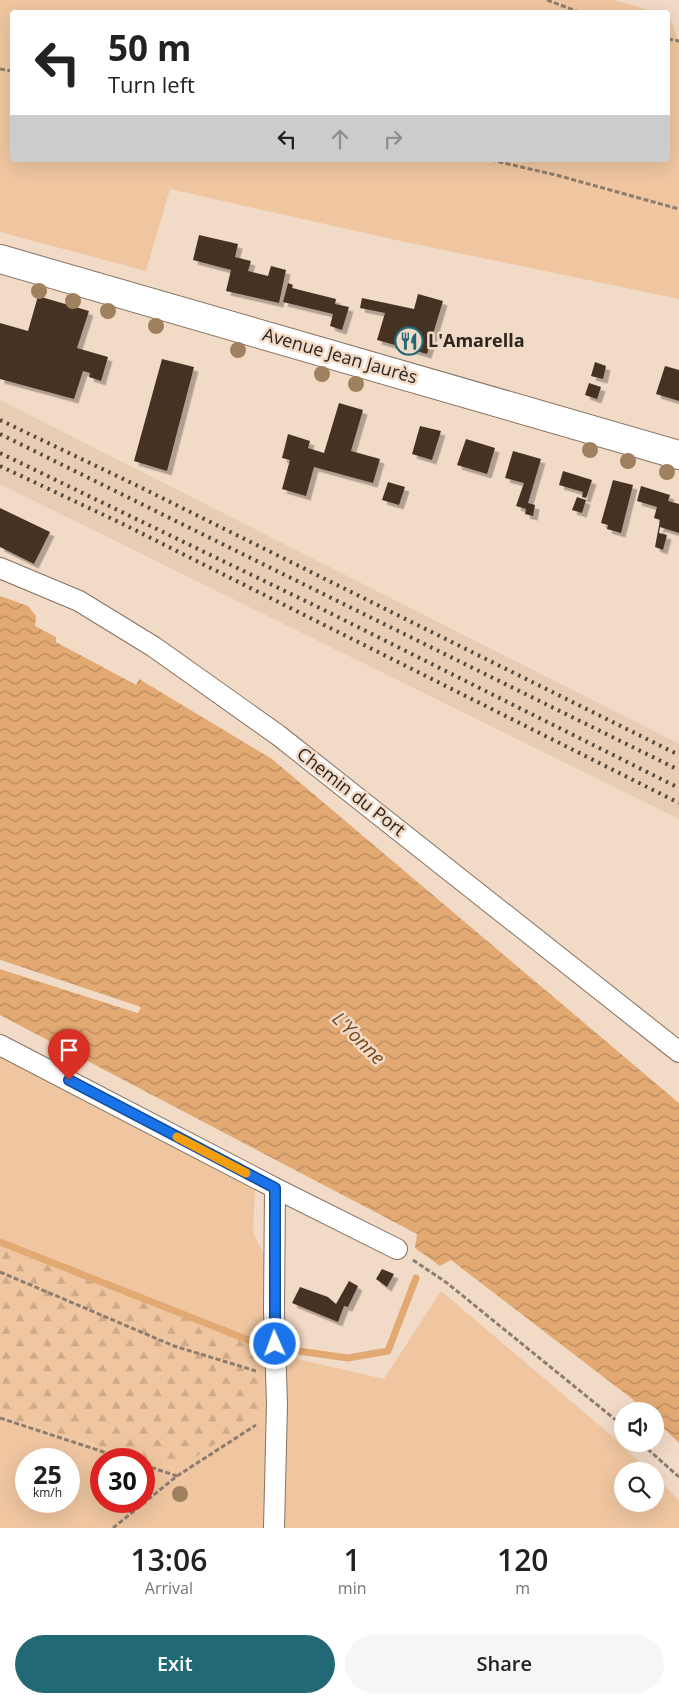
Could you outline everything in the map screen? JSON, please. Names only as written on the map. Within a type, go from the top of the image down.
[{"type":"main road","name":"Avenue Jean Jaurès","points":[[0,258],[679,455]]},
{"type":"street","name":"Chemin du Port","points":[[0,568],[79,601],[154,647],[278,735],[679,1052]]},
{"type":"street","points":[[0,1045],[402,1252]]},
{"type":"street","points":[[274,1528],[277,1412],[275,1188]]},
{"type":"path","points":[[546,0],[574,10]]},
{"type":"path","points":[[500,162],[556,174],[679,210]]},
{"type":"path","points":[[402,1252],[447,1284],[614,1420]]},
{"type":"path","points":[[0,1272],[174,1346],[276,1377]]},
{"type":"path","points":[[113,1528],[178,1476],[277,1412]]},
{"type":"path","points":[[0,1418],[91,1448]]},
{"type":"path","points":[[651,1452],[679,1478]]},
{"type":"path","points":[[155,1469],[178,1476]]},
{"type":"shaded area","points":[[0,400],[679,744],[679,819],[0,484]]},
{"type":"green space","points":[[0,0],[613,0],[650,10],[10,10],[10,162],[670,162],[670,18],[679,43],[679,299],[396,240],[170,189],[146,271],[0,232]]},
{"type":"green space","points":[[0,1058],[255,1189],[253,1233],[264,1254],[268,1407],[265,1528],[0,1528],[0,1416],[103,1448],[90,1448],[90,1513],[155,1513],[155,1463],[177,1470],[262,1412],[263,1348],[0,1244]]},
{"type":"green space","points":[[0,1244],[263,1348],[262,1412],[177,1470],[155,1463],[155,1448],[105,1448],[0,1416]]},
{"type":"green space","points":[[441,1291],[613,1437],[614,1452],[629,1452],[639,1462],[614,1462],[614,1512],[664,1512],[664,1486],[679,1500],[679,1528],[282,1528],[280,1355],[384,1379]]},
{"type":"water","name":"L'Yonne","points":[[0,596],[28,606],[36,616],[35,626],[56,637],[56,642],[136,685],[139,679],[272,759],[679,1103],[679,1443],[664,1429],[664,1402],[635,1402],[451,1260],[440,1266],[415,1248],[417,1234],[0,1015],[0,969],[138,1013],[140,1007],[0,960]]},
{"type":"pier","points":[[0,960],[141,1007],[138,1013],[0,969],[0,967],[137,1010],[137,1008],[0,963]]},
{"type":"building","points":[[199,235],[238,244],[235,257],[251,261],[248,271],[268,276],[271,266],[286,270],[279,303],[226,291],[231,270],[193,260]]},
{"type":"building","points":[[288,283],[293,285],[292,288],[336,299],[335,304],[349,307],[342,330],[330,326],[333,314],[283,302]]},
{"type":"building","points":[[418,294],[443,301],[427,354],[377,340],[385,313],[360,308],[362,298],[414,309]]},
{"type":"building","points":[[38,296],[89,311],[77,348],[108,357],[101,381],[89,377],[90,373],[83,371],[74,399],[0,379],[0,323],[28,331]]},
{"type":"building","points":[[162,359],[194,367],[167,471],[134,461]]},
{"type":"building","points":[[595,362],[606,366],[603,379],[591,376]]},
{"type":"building","points":[[665,366],[679,370],[679,401],[656,394]]},
{"type":"building","points":[[589,383],[601,387],[597,399],[585,395]]},
{"type":"building","points":[[339,403],[363,410],[351,451],[380,459],[373,483],[314,467],[306,496],[282,489],[290,460],[282,458],[288,434],[310,441],[308,448],[324,453]]},
{"type":"building","points":[[420,426],[441,431],[432,460],[412,454]]},
{"type":"building","points":[[466,439],[495,448],[487,474],[457,465]]},
{"type":"building","points":[[513,451],[541,459],[528,503],[535,505],[533,516],[525,514],[526,509],[516,506],[524,483],[505,478]]},
{"type":"building","points":[[563,471],[592,480],[586,498],[582,497],[583,492],[559,485]]},
{"type":"building","points":[[613,480],[633,485],[621,533],[607,529],[608,525],[601,523]]},
{"type":"building","points":[[388,482],[405,487],[399,505],[382,500]]},
{"type":"building","points":[[641,486],[670,495],[668,501],[679,504],[679,533],[660,527],[659,533],[667,535],[663,550],[655,547],[660,520],[654,518],[657,507],[637,501]]},
{"type":"building","points":[[577,497],[586,500],[582,513],[572,510]]},
{"type":"building","points":[[0,508],[50,532],[34,564],[0,547]]},
{"type":"building","points":[[382,1269],[394,1274],[387,1287],[376,1279]]},
{"type":"building","points":[[349,1281],[358,1286],[348,1307],[344,1306],[338,1322],[292,1303],[300,1287],[328,1297],[336,1304]]},
{"type":"waterway","points":[[0,1242],[261,1345]]},
{"type":"waterway","points":[[284,1349],[348,1358],[388,1351],[416,1278]]},
{"type":"railway","points":[[0,420],[140,487],[679,755]]},
{"type":"railway","points":[[0,434],[679,770]]},
{"type":"railway","points":[[0,453],[322,609],[679,788]]},
{"type":"railway","points":[[0,466],[123,524],[679,803]]},
{"type":"slow traffic","points":[[177,1137],[246,1173]]},
{"type":"place","name":"L'Amarella","points":[[409,341]]},
{"type":"route","points":[[69,1080],[275,1188],[275,1344]]}]
